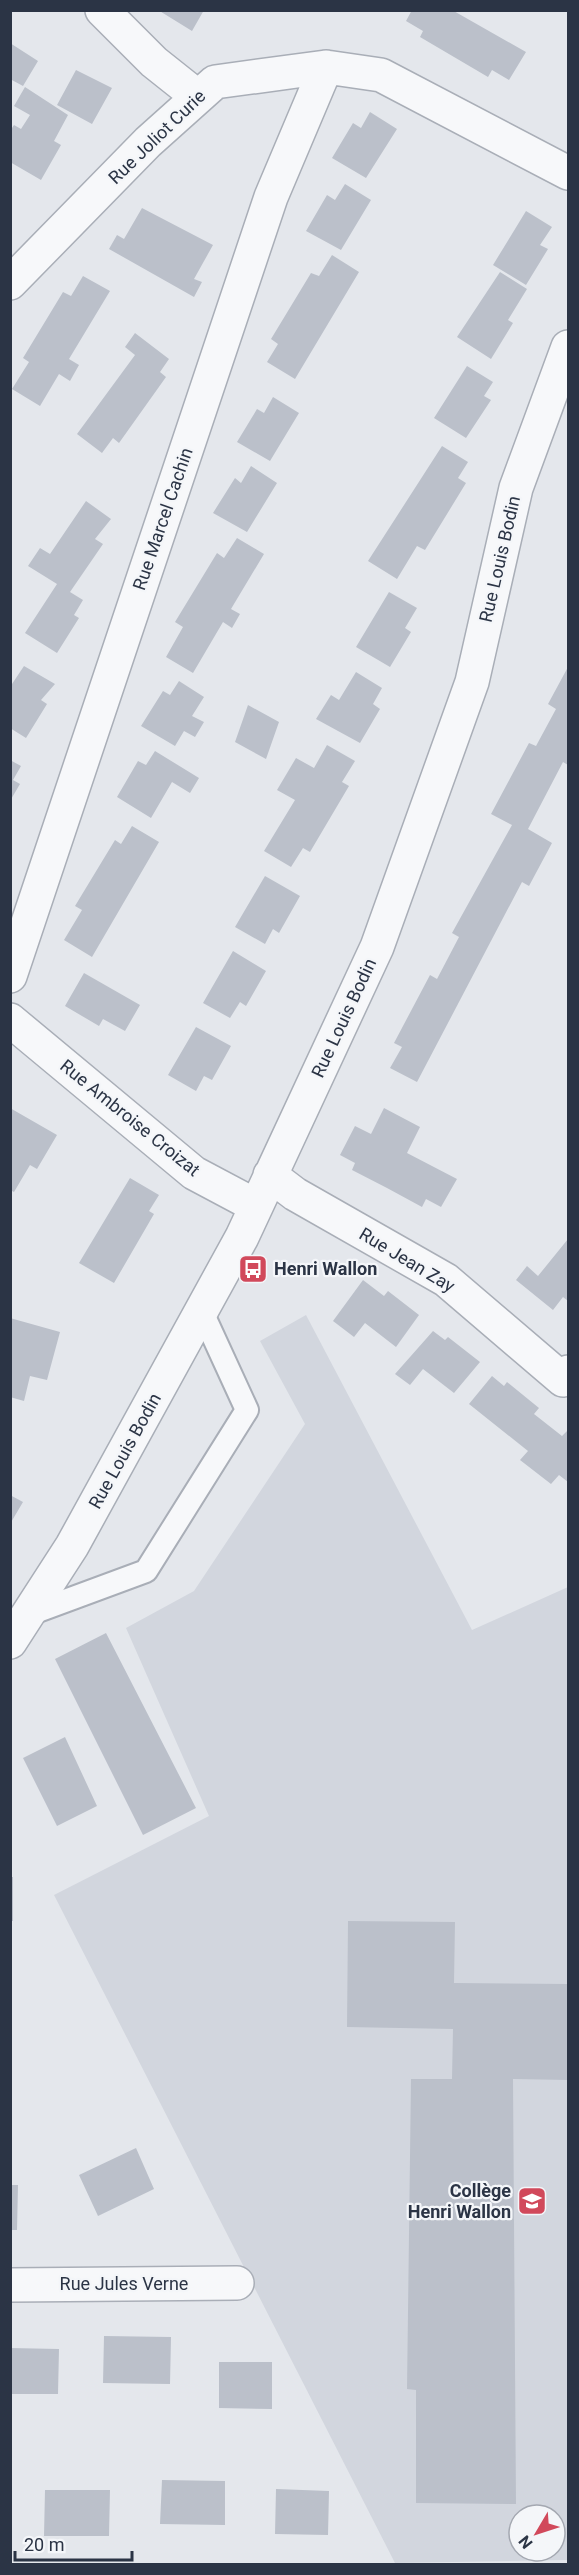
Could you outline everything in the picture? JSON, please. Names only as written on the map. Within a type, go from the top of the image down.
[{"type":"street","points":[[102,10],[154,62],[198,97]]},
{"type":"street","name":"Rue Joliot Curie","points":[[10,284],[148,142],[215,82],[326,67],[381,75],[568,172]]},
{"type":"street","name":"Rue Marcel Cachin","points":[[10,976],[271,197],[326,67]]},
{"type":"street","name":"Rue Louis Bodin","points":[[16,1624],[72,1546],[202,1312],[256,1206],[377,947],[472,682],[516,488],[568,348]]},
{"type":"street","name":"Rue Ambroise Croizat","points":[[10,1020],[194,1173],[256,1206]]},
{"type":"street","name":"Rue Jean Zay","points":[[270,1175],[295,1194],[446,1280],[567,1379]]},
{"type":"street","name":"Rue Jules Verne","points":[[10,2285],[237,2283]]},
{"type":"lane","points":[[16,1624],[146,1571],[247,1410],[202,1312]]},
{"type":"shaded area","points":[[306,1315],[472,1630],[568,1587],[568,2560],[567,2503],[507,2503],[507,2561],[395,2563],[54,1895],[209,1816],[126,1628],[194,1591],[305,1424],[260,1341]]},
{"type":"building","points":[[158,10],[204,10],[192,31]]},
{"type":"building","points":[[412,10],[452,10],[526,52],[509,80],[492,70],[488,77],[420,37],[423,31],[406,21]]},
{"type":"building","points":[[10,43],[38,61],[23,86],[10,79]]},
{"type":"building","points":[[76,70],[112,88],[92,124],[57,105]]},
{"type":"building","points":[[25,87],[68,115],[54,141],[61,145],[41,180],[10,162],[10,131],[14,125],[21,129],[30,115],[14,106]]},
{"type":"building","points":[[370,112],[397,129],[366,178],[332,158],[353,123],[361,128]]},
{"type":"building","points":[[345,184],[371,200],[341,250],[306,231],[327,195],[335,200]]},
{"type":"building","points":[[142,208],[213,245],[194,279],[202,282],[194,297],[109,249],[117,235],[124,239]]},
{"type":"building","points":[[526,211],[552,227],[540,245],[548,249],[526,285],[493,265]]},
{"type":"building","points":[[332,255],[359,272],[295,379],[267,362],[278,344],[271,339],[311,273],[319,276]]},
{"type":"building","points":[[500,272],[527,289],[508,320],[513,323],[491,359],[457,337]]},
{"type":"building","points":[[83,276],[110,291],[69,359],[79,365],[70,381],[59,374],[40,406],[12,389],[29,362],[23,358],[63,292],[71,296]]},
{"type":"building","points":[[135,333],[169,359],[160,372],[166,377],[119,443],[113,438],[102,453],[77,434],[135,355],[125,347]]},
{"type":"building","points":[[467,366],[493,382],[484,396],[491,400],[466,438],[434,418]]},
{"type":"building","points":[[273,397],[299,413],[270,461],[237,442],[257,409],[264,413]]},
{"type":"building","points":[[442,446],[468,462],[458,478],[466,483],[425,550],[417,546],[397,579],[368,561]]},
{"type":"building","points":[[251,466],[277,483],[247,532],[213,513],[235,478],[241,483]]},
{"type":"building","points":[[86,501],[111,519],[95,539],[103,544],[70,592],[83,600],[74,615],[79,618],[57,653],[25,633],[57,584],[28,566],[40,548],[50,554]]},
{"type":"building","points":[[237,538],[264,554],[231,609],[240,614],[232,628],[223,622],[193,673],[166,657],[183,627],[175,622],[217,553],[224,558]]},
{"type":"building","points":[[389,592],[417,608],[405,628],[411,632],[390,667],[356,647]]},
{"type":"building","points":[[24,666],[55,684],[41,700],[47,704],[26,738],[10,728],[10,687]]},
{"type":"building","points":[[568,667],[568,765],[563,762],[528,829],[552,843],[529,886],[522,882],[417,1082],[390,1068],[402,1047],[394,1043],[430,975],[437,979],[459,937],[452,933],[512,825],[491,814],[529,743],[536,746],[556,709],[548,704]]},
{"type":"building","points":[[356,672],[382,688],[373,704],[380,709],[360,743],[316,719],[331,695],[339,700]]},
{"type":"building","points":[[179,681],[204,697],[192,716],[204,722],[195,737],[184,731],[175,746],[141,726],[163,691],[170,695]]},
{"type":"building","points":[[248,705],[279,722],[266,759],[235,742]]},
{"type":"building","points":[[327,745],[355,761],[342,782],[349,786],[310,852],[303,848],[291,867],[264,851],[295,800],[277,790],[296,758],[314,768]]},
{"type":"building","points":[[155,751],[199,778],[190,793],[172,782],[151,818],[117,797],[138,761],[146,765]]},
{"type":"building","points":[[10,760],[21,766],[13,780],[20,784],[10,801]]},
{"type":"building","points":[[132,826],[159,842],[92,957],[64,940],[82,910],[75,906],[115,840],[121,844]]},
{"type":"building","points":[[265,876],[300,896],[279,933],[273,929],[265,944],[235,927]]},
{"type":"building","points":[[233,951],[266,971],[246,1006],[240,1002],[230,1018],[203,1003]]},
{"type":"building","points":[[84,973],[140,1005],[125,1031],[103,1019],[99,1026],[65,1006]]},
{"type":"building","points":[[196,1027],[231,1046],[212,1080],[204,1076],[196,1091],[168,1075]]},
{"type":"building","points":[[10,1108],[57,1135],[37,1169],[30,1165],[14,1192],[10,1190]]},
{"type":"building","points":[[384,1108],[420,1127],[407,1153],[457,1179],[441,1207],[426,1199],[422,1207],[352,1170],[355,1163],[340,1155],[355,1126],[371,1134]]},
{"type":"building","points":[[130,1178],[159,1195],[149,1211],[154,1214],[114,1283],[79,1263]]},
{"type":"building","points":[[568,1239],[568,1301],[563,1297],[553,1310],[516,1280],[527,1266],[538,1276]]},
{"type":"building","points":[[363,1280],[384,1296],[388,1291],[419,1315],[396,1347],[365,1323],[354,1337],[333,1321]]},
{"type":"building","points":[[10,1318],[60,1332],[47,1380],[30,1376],[24,1401],[10,1397]]},
{"type":"building","points":[[433,1331],[445,1340],[448,1337],[480,1362],[454,1393],[423,1369],[410,1385],[395,1374]]},
{"type":"building","points":[[492,1376],[504,1386],[507,1382],[539,1408],[534,1414],[562,1436],[568,1430],[568,1482],[559,1475],[551,1484],[520,1460],[528,1451],[469,1404]]},
{"type":"building","points":[[10,1495],[23,1502],[10,1524]]},
{"type":"building","points":[[106,1633],[196,1808],[143,1835],[55,1659]]},
{"type":"building","points":[[65,1737],[97,1806],[57,1826],[23,1758]]},
{"type":"building","points":[[10,1877],[13,1877],[13,1921],[10,1921]]},
{"type":"building","points":[[348,1921],[455,1922],[454,1983],[568,1984],[568,2080],[513,2079],[516,2503],[416,2503],[416,2390],[407,2389],[411,2079],[452,2079],[453,2029],[347,2027]]},
{"type":"building","points":[[136,2148],[154,2189],[98,2216],[79,2175]]},
{"type":"building","points":[[10,2185],[18,2185],[17,2230],[10,2230]]},
{"type":"building","points":[[104,2336],[171,2337],[170,2384],[103,2383]]},
{"type":"building","points":[[10,2348],[59,2349],[58,2394],[10,2394]]},
{"type":"building","points":[[219,2362],[272,2362],[272,2409],[219,2408]]},
{"type":"building","points":[[162,2480],[225,2481],[225,2525],[160,2524]]},
{"type":"building","points":[[276,2489],[329,2491],[328,2535],[275,2534]]},
{"type":"building","points":[[45,2490],[110,2490],[109,2536],[44,2536]]},
{"type":"place","name":"Henri Wallon","points":[[253,1269]]},
{"type":"place","name":"Collège Henri Wallon","points":[[532,2201]]}]
